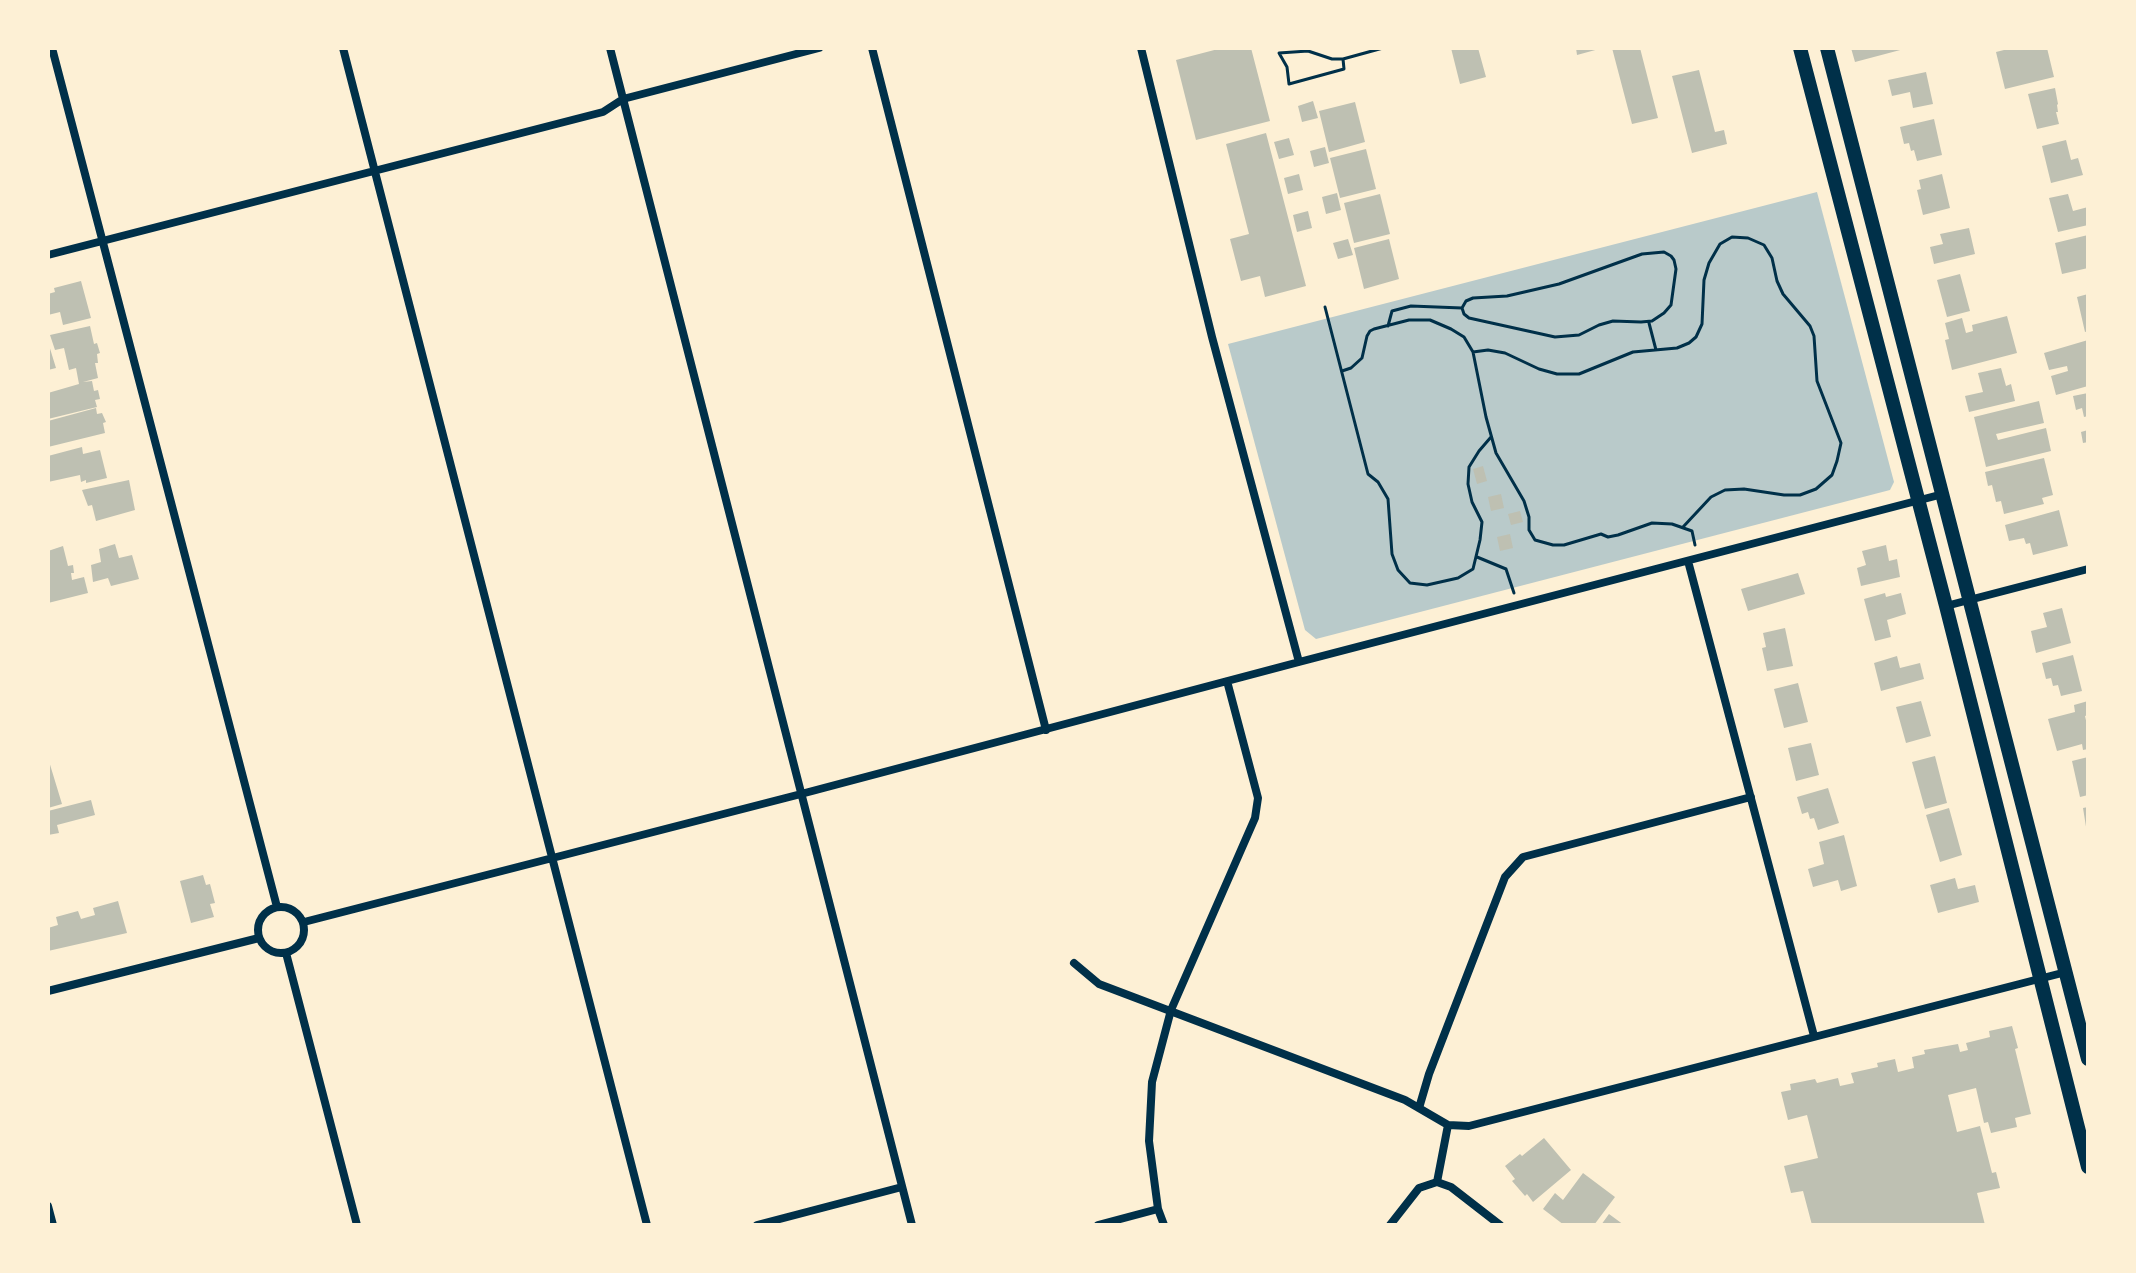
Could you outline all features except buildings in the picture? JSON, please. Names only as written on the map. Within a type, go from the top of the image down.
[{"type":"main road","points":[[1800,48],[2088,1167]]},
{"type":"main road","points":[[1827,48],[2088,1059]]},
{"type":"street","points":[[52,48],[277,907]]},
{"type":"street","points":[[343,48],[647,1225]]},
{"type":"street","points":[[610,48],[912,1225]]},
{"type":"street","points":[[48,255],[603,112],[623,99],[819,48]]},
{"type":"street","points":[[872,48],[1046,730]]},
{"type":"street","points":[[1141,48],[1212,337],[1299,662]]},
{"type":"street","points":[[304,922],[1943,494]]},
{"type":"street","points":[[1688,561],[1814,1036]]},
{"type":"street","points":[[1946,606],[2088,569]]},
{"type":"street","points":[[1164,1225],[1158,1209],[1149,1141],[1152,1082],[1171,1010],[1255,818],[1258,798],[1227,681]]},
{"type":"street","points":[[1419,1108],[1429,1074],[1505,877],[1523,857],[1751,797]]},
{"type":"street","points":[[277,907],[296,911],[304,922],[300,945],[286,953],[273,952],[259,938],[259,922],[269,910],[277,907]]},
{"type":"street","points":[[48,991],[259,938]]},
{"type":"street","points":[[286,953],[357,1225]]},
{"type":"street","points":[[1074,963],[1099,984],[1405,1100],[1448,1125],[1469,1126],[2066,972]]},
{"type":"street","points":[[1437,1182],[1448,1125]]},
{"type":"street","points":[[1390,1225],[1419,1188],[1437,1182],[1451,1187],[1500,1225]]},
{"type":"street","points":[[757,1225],[902,1187]]},
{"type":"street","points":[[48,1206],[53,1225]]},
{"type":"street","points":[[1098,1225],[1158,1209]]},
{"type":"path","points":[[1343,59],[1344,69],[1289,84],[1287,67],[1279,53],[1308,50],[1332,59],[1343,59],[1383,48]]},
{"type":"path","points":[[1473,352],[1488,350],[1505,353],[1539,369],[1557,374],[1579,374],[1633,352],[1677,348],[1696,337],[1702,324],[1704,280],[1720,244],[1732,237],[1748,238],[1764,245],[1772,258],[1783,294],[1810,326],[1814,336],[1817,381],[1841,443],[1832,475],[1816,489],[1800,495],[1725,490],[1711,497],[1683,527]]},
{"type":"path","points":[[1664,252],[1671,256],[1676,269],[1671,305],[1664,313],[1649,321],[1613,321],[1579,335],[1555,337],[1469,318],[1462,308],[1466,301],[1473,298],[1507,296],[1559,284],[1642,254],[1664,252]]},
{"type":"path","points":[[1388,326],[1392,311],[1411,306],[1462,308]]},
{"type":"path","points":[[1325,307],[1368,474],[1378,482],[1388,499],[1392,554],[1398,570],[1410,583],[1427,585],[1466,574],[1473,569],[1482,522],[1472,502],[1468,484],[1469,467],[1491,437]]},
{"type":"path","points":[[1342,371],[1362,358],[1370,331],[1409,320],[1430,320],[1464,337],[1473,352],[1496,453],[1524,501],[1529,530],[1535,540],[1564,545],[1601,534],[1608,537],[1618,535],[1652,523],[1672,524],[1692,531],[1699,558]]},
{"type":"path","points":[[1649,321],[1656,350]]},
{"type":"path","points":[[1477,557],[1506,569],[1517,605]]},
{"type":"shaded area","points":[[1817,192],[1894,482],[1890,490],[1316,639],[1305,630],[1228,344]]}]
